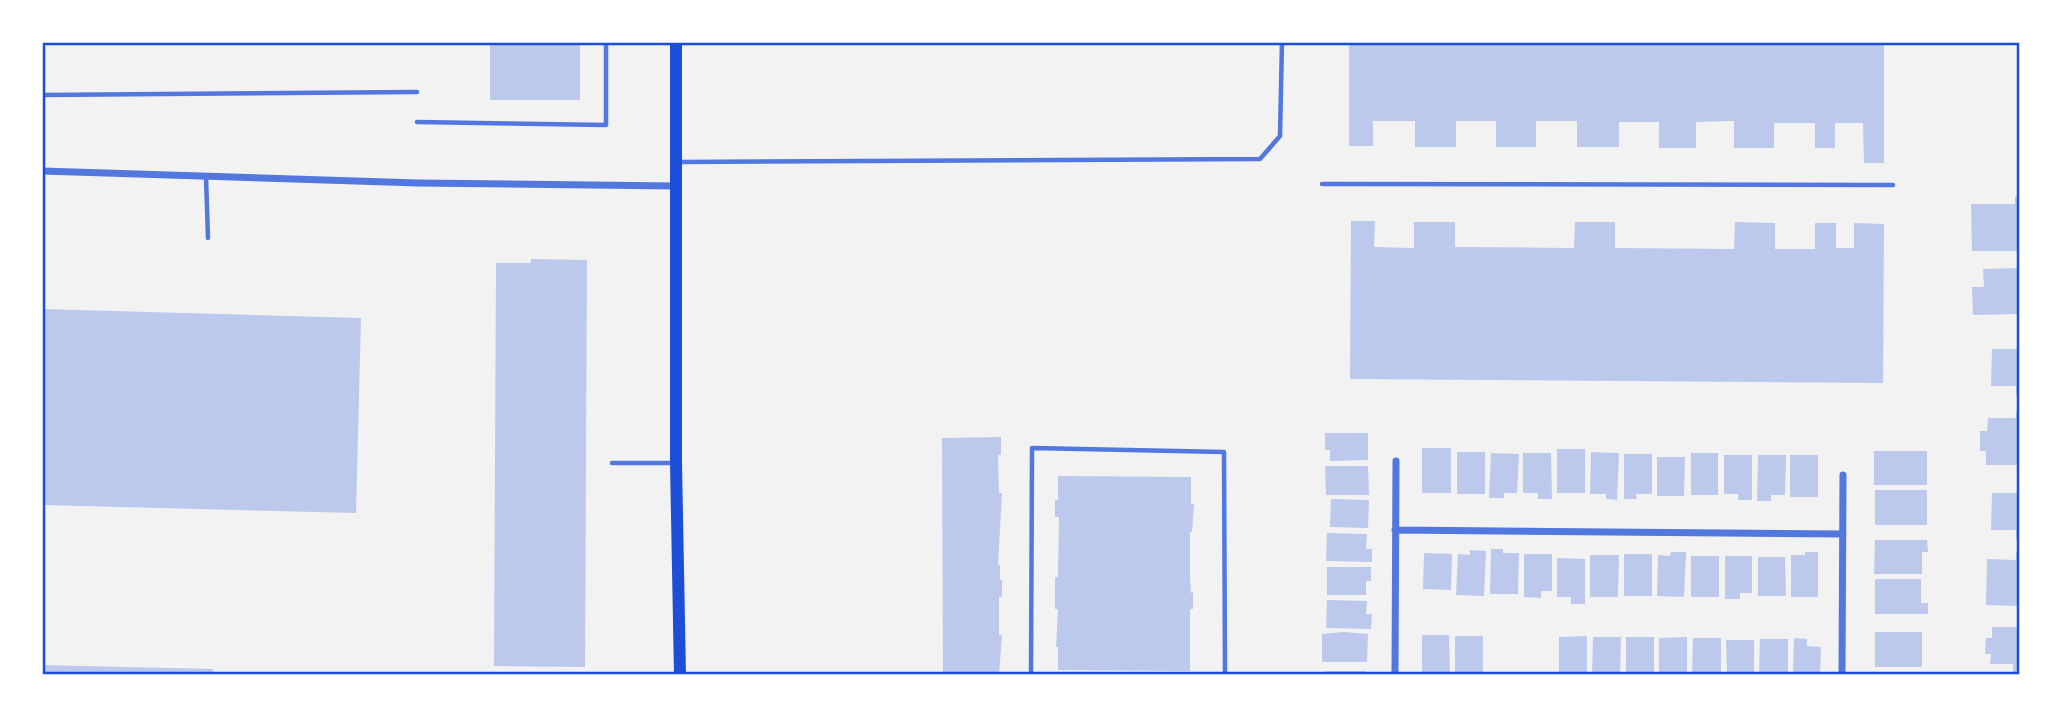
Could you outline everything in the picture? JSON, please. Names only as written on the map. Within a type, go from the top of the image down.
[{"type":"main road","points":[[676,42],[676,463],[680,675]]},
{"type":"street","points":[[42,172],[418,183],[677,187]]},
{"type":"street","points":[[1395,461],[1395,675]]},
{"type":"street","points":[[1842,675],[1843,475]]},
{"type":"street","points":[[1395,530],[1843,534]]},
{"type":"lane","points":[[417,122],[606,125],[606,42]]},
{"type":"lane","points":[[677,162],[1259,159],[1280,136],[1282,42]]},
{"type":"lane","points":[[42,95],[417,92]]},
{"type":"lane","points":[[206,177],[208,238]]},
{"type":"lane","points":[[1322,184],[1893,185]]},
{"type":"lane","points":[[1031,675],[1032,448],[1224,452],[1225,675]]},
{"type":"lane","points":[[612,463],[676,463]]},
{"type":"building","points":[[490,42],[580,42],[580,100],[490,100]]},
{"type":"building","points":[[1349,42],[1884,42],[1884,163],[1864,163],[1863,123],[1835,123],[1835,148],[1815,148],[1815,123],[1774,123],[1774,148],[1734,148],[1734,121],[1696,122],[1696,148],[1659,148],[1659,122],[1619,122],[1619,147],[1577,147],[1577,121],[1536,121],[1536,147],[1496,147],[1496,121],[1456,121],[1456,147],[1415,147],[1415,121],[1373,121],[1373,146],[1349,146]]},
{"type":"building","points":[[2015,197],[2020,197],[2020,251],[1972,251],[1971,204],[2015,204]]},
{"type":"building","points":[[1351,221],[1375,221],[1374,247],[1414,248],[1414,222],[1455,222],[1455,247],[1574,248],[1575,222],[1615,222],[1615,248],[1734,249],[1735,222],[1775,223],[1775,249],[1815,249],[1815,223],[1836,223],[1836,248],[1854,248],[1854,223],[1884,224],[1883,383],[1350,379]]},
{"type":"building","points":[[531,259],[587,260],[585,667],[494,666],[496,263],[531,263]]},
{"type":"building","points":[[2020,268],[2020,314],[1973,315],[1972,287],[1984,287],[1983,269]]},
{"type":"building","points":[[42,309],[361,318],[356,513],[42,505]]},
{"type":"building","points":[[1992,349],[2020,349],[2020,395],[2016,395],[2016,386],[1991,386]]},
{"type":"building","points":[[2016,412],[2020,412],[2020,465],[1986,465],[1986,451],[1980,451],[1980,431],[1987,431],[1988,418],[2016,418]]},
{"type":"building","points":[[1325,433],[1368,433],[1368,460],[1330,461],[1330,450],[1325,450]]},
{"type":"building","points":[[1001,437],[1001,455],[998,455],[999,493],[1002,493],[998,565],[1002,580],[1002,597],[999,597],[999,635],[1002,635],[999,675],[943,675],[942,438]]},
{"type":"building","points":[[1422,448],[1451,448],[1451,493],[1422,493]]},
{"type":"building","points":[[1557,449],[1585,449],[1585,493],[1557,493]]},
{"type":"building","points":[[1874,451],[1927,451],[1927,485],[1874,485]]},
{"type":"building","points":[[1457,452],[1485,452],[1485,494],[1457,494]]},
{"type":"building","points":[[1591,452],[1619,453],[1617,500],[1606,499],[1606,494],[1590,494]]},
{"type":"building","points":[[1491,453],[1519,454],[1517,493],[1504,493],[1504,498],[1489,498]]},
{"type":"building","points":[[1523,453],[1551,453],[1552,499],[1538,499],[1538,493],[1523,493]]},
{"type":"building","points":[[1691,453],[1718,453],[1718,495],[1691,495]]},
{"type":"building","points":[[1624,454],[1652,454],[1652,494],[1636,494],[1637,499],[1624,499]]},
{"type":"building","points":[[1724,455],[1752,455],[1752,500],[1738,500],[1738,494],[1724,494]]},
{"type":"building","points":[[1758,455],[1786,455],[1785,495],[1771,495],[1771,501],[1757,501]]},
{"type":"building","points":[[1790,455],[1818,455],[1818,497],[1790,497]]},
{"type":"building","points":[[1657,457],[1685,457],[1684,496],[1657,496]]},
{"type":"building","points":[[1325,466],[1368,466],[1369,495],[1326,495]]},
{"type":"building","points":[[1058,476],[1191,477],[1191,504],[1194,504],[1190,532],[1193,609],[1190,609],[1190,671],[1058,670],[1055,577],[1058,577],[1059,517],[1055,517],[1055,500],[1058,500]]},
{"type":"building","points":[[1875,490],[1927,490],[1927,525],[1875,525]]},
{"type":"building","points":[[1992,493],[2020,493],[2020,539],[2016,539],[2016,530],[1991,530]]},
{"type":"building","points":[[1331,499],[1369,500],[1368,528],[1330,527]]},
{"type":"building","points":[[1327,533],[1367,534],[1366,549],[1372,549],[1372,562],[1326,561]]},
{"type":"building","points":[[1875,540],[1927,540],[1928,552],[1922,552],[1922,574],[1874,574]]},
{"type":"building","points":[[1491,549],[1503,549],[1503,553],[1519,553],[1518,594],[1490,594]]},
{"type":"building","points":[[1470,550],[1486,551],[1484,596],[1456,595],[1458,554],[1470,555]]},
{"type":"building","points":[[1671,552],[1686,552],[1684,597],[1657,596],[1658,555],[1670,556]]},
{"type":"building","points":[[1805,552],[1818,552],[1818,597],[1791,597],[1791,555],[1805,555]]},
{"type":"building","points":[[2016,552],[2020,552],[2020,606],[1986,605],[1987,559],[2016,560]]},
{"type":"building","points":[[1424,553],[1452,554],[1451,590],[1423,589]]},
{"type":"building","points":[[1524,554],[1552,554],[1552,591],[1541,591],[1541,598],[1524,597]]},
{"type":"building","points":[[1624,554],[1652,554],[1652,596],[1624,596]]},
{"type":"building","points":[[1590,555],[1619,555],[1618,597],[1590,597]]},
{"type":"building","points":[[1691,556],[1719,556],[1719,597],[1691,597]]},
{"type":"building","points":[[1725,556],[1752,556],[1752,593],[1740,593],[1740,599],[1725,599]]},
{"type":"building","points":[[1758,557],[1785,557],[1786,596],[1758,596]]},
{"type":"building","points":[[1557,558],[1585,559],[1585,604],[1571,604],[1571,597],[1557,597]]},
{"type":"building","points":[[1327,567],[1371,567],[1371,581],[1366,581],[1366,595],[1327,595]]},
{"type":"building","points":[[1875,579],[1921,579],[1921,603],[1928,603],[1928,614],[1875,614]]},
{"type":"building","points":[[1327,600],[1367,601],[1366,614],[1372,614],[1371,629],[1326,628]]},
{"type":"building","points":[[1992,627],[2018,627],[2020,674],[2013,674],[2013,664],[1990,664],[1991,654],[1985,654],[1986,638],[1992,638]]},
{"type":"building","points":[[1875,632],[1922,632],[1922,667],[1875,667]]},
{"type":"building","points":[[1322,634],[1368,634],[1367,662],[1322,662]]},
{"type":"building","points":[[1422,635],[1449,635],[1450,675],[1422,675]]},
{"type":"building","points":[[1455,636],[1483,636],[1483,675],[1455,675]]},
{"type":"building","points":[[1587,636],[1587,675],[1559,675],[1559,637]]},
{"type":"building","points":[[1593,637],[1621,637],[1620,675],[1592,675]]},
{"type":"building","points":[[1626,637],[1654,637],[1654,675],[1626,675]]},
{"type":"building","points":[[1687,637],[1687,675],[1659,675],[1659,638]]},
{"type":"building","points":[[1693,638],[1721,638],[1721,675],[1692,675]]},
{"type":"building","points":[[1794,638],[1807,639],[1807,646],[1821,647],[1820,675],[1793,675]]},
{"type":"building","points":[[1760,639],[1788,639],[1788,675],[1759,675]]},
{"type":"building","points":[[1726,640],[1754,640],[1754,675],[1727,675]]},
{"type":"building","points":[[42,665],[213,669],[213,675],[42,675]]},
{"type":"building","points":[[1325,671],[1366,671],[1366,675],[1325,675]]}]
